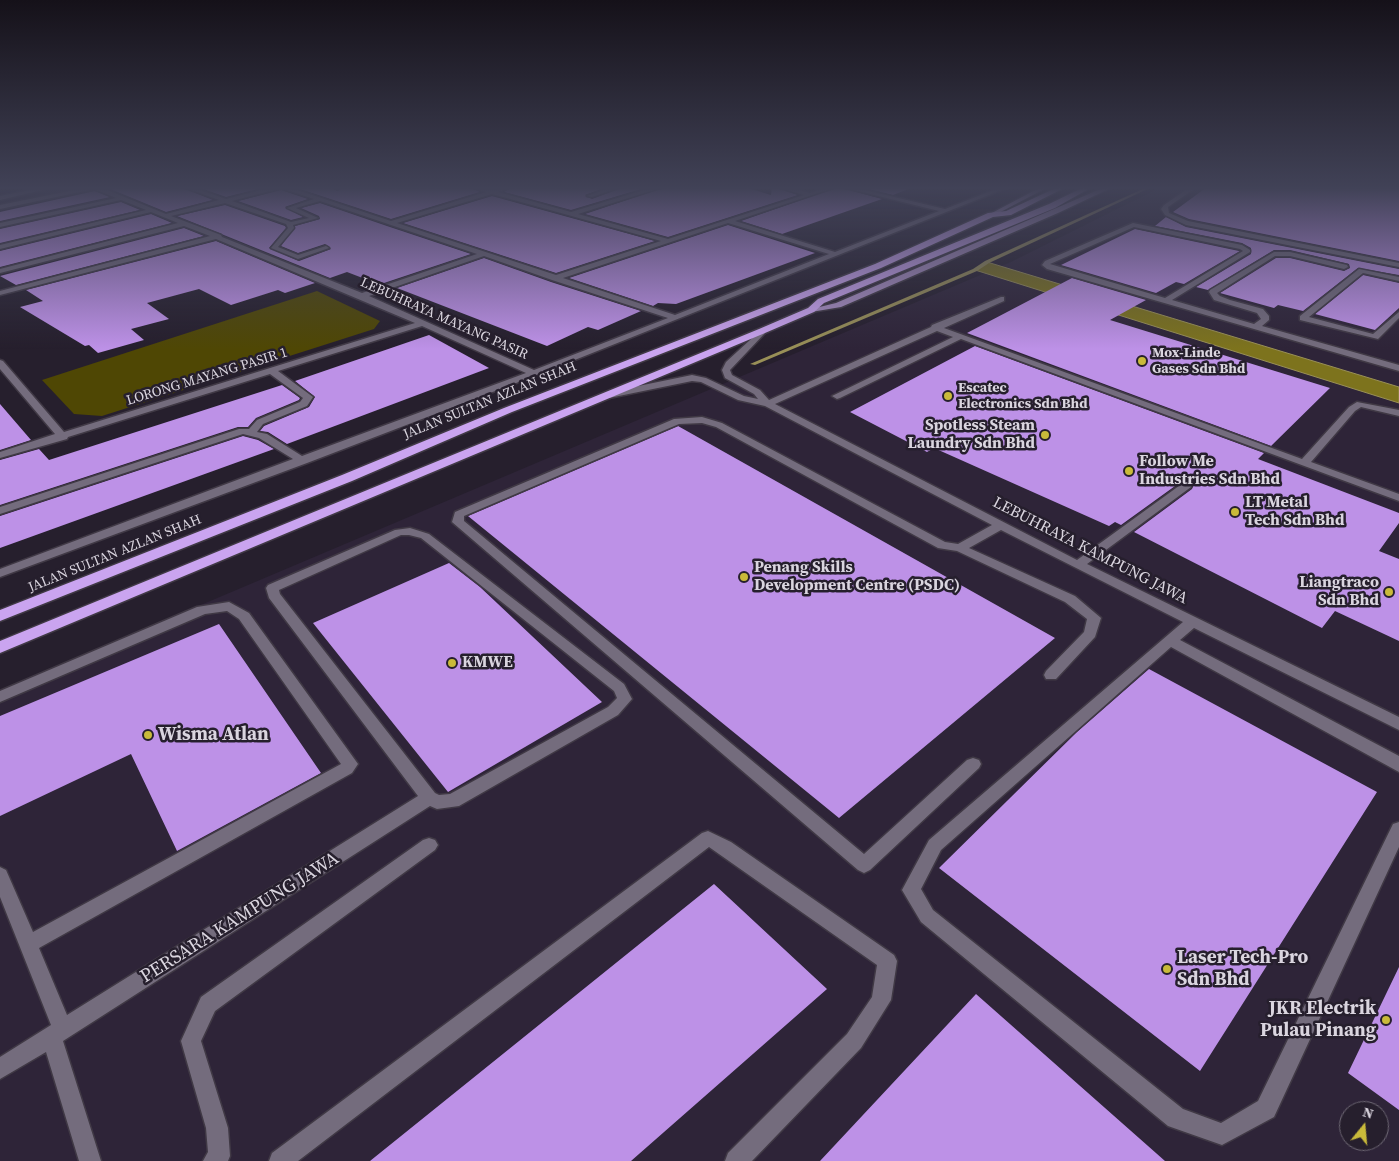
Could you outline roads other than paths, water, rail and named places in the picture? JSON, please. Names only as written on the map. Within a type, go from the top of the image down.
[{"type":"highway","name":"JALAN SULTAN AZLAN SHAH","points":[[0,616],[329,485],[508,410],[878,266],[933,241]]},
{"type":"highway","points":[[0,647],[762,332],[811,310],[821,301],[966,241]]},
{"type":"main road","points":[[811,310],[838,305],[988,241]]},
{"type":"street","points":[[0,247],[24,241]]},
{"type":"street","points":[[0,270],[114,241]]},
{"type":"street","points":[[0,286],[4,292],[198,241]]},
{"type":"street","name":"LEBUHRAYA MAYANG PASIR","points":[[231,241],[362,296],[534,373]]},
{"type":"street","points":[[280,241],[274,248],[298,257],[326,248]]},
{"type":"street","points":[[445,241],[674,317]]},
{"type":"street","points":[[556,278],[662,241]]},
{"type":"street","points":[[793,241],[835,254]]},
{"type":"street","points":[[0,573],[534,373],[869,241]]},
{"type":"street","points":[[1094,241],[1047,262],[1046,265],[1399,368]]},
{"type":"street","points":[[1167,300],[1248,251],[1242,247],[1214,241]]},
{"type":"street","points":[[1278,241],[1399,265]]},
{"type":"street","points":[[362,296],[483,254]]},
{"type":"street","points":[[1256,326],[1265,320],[1266,316],[1260,311],[1217,298],[1213,292],[1274,254],[1290,254],[1344,267]]},
{"type":"street","points":[[266,263],[277,260]]},
{"type":"street","points":[[1360,341],[1304,318],[1362,271],[1399,279]]},
{"type":"street","points":[[56,278],[64,283]]},
{"type":"street","points":[[768,404],[935,327],[1001,299]]},
{"type":"street","points":[[1347,353],[1360,341],[1375,337],[1399,314]]},
{"type":"street","name":"LORONG MAYANG PASIR 1","points":[[0,456],[422,323]]},
{"type":"street","points":[[935,327],[1399,498]]},
{"type":"street","name":"LEBUHRAYA KAMPUNG JAWA","points":[[762,332],[729,364],[726,370],[728,376],[757,392],[768,404]]},
{"type":"street","points":[[837,396],[960,336]]},
{"type":"street","points":[[1,365],[63,437]]},
{"type":"street","points":[[252,432],[260,422],[304,404],[308,397],[272,371]]},
{"type":"street","name":"LEBUHRAYA KAMPUNG JAWA","points":[[604,396],[692,378],[703,380],[741,398],[768,404],[1078,565],[1399,724]]},
{"type":"street","points":[[1304,463],[1352,409],[1360,404],[1399,413]]},
{"type":"street","points":[[973,764],[864,865],[458,522],[459,514],[668,424],[677,421],[702,420],[719,425],[942,545],[960,548],[1070,599],[1094,618],[1090,634],[1051,675]]},
{"type":"street","points":[[0,511],[229,435],[252,432],[303,461]]},
{"type":"street","points":[[1078,565],[1187,485]]},
{"type":"street","points":[[960,548],[1001,525]]},
{"type":"street","points":[[410,531],[425,536],[619,688],[625,699],[613,711],[453,801],[437,802],[429,798],[274,595],[272,588],[399,532],[410,531]]},
{"type":"street","points":[[0,696],[202,610],[229,606],[244,616],[350,764],[346,769],[29,944]]},
{"type":"street","points":[[1192,621],[935,845],[912,890],[927,916],[1176,1118],[1222,1134],[1266,1109],[1399,829]]},
{"type":"street","points":[[1169,640],[1398,763],[1399,766]]},
{"type":"street","name":"PERSARA KAMPUNG JAWA","points":[[0,1068],[429,798]]},
{"type":"street","points":[[280,1161],[708,838],[725,847],[887,961],[881,1000],[854,1041],[736,1161]]},
{"type":"street","points":[[219,1159],[216,1128],[190,1041],[208,1004],[429,845]]},
{"type":"street","points":[[0,875],[29,944],[57,1033],[90,1161]]},
{"type":"waterway","points":[[753,364],[975,270],[987,262],[1032,241]]},
{"type":"place","name":"Mox-Linde Gases Sdn Bhd","points":[[1142,361]]},
{"type":"place","name":"Escatec Electronics Sdn Bhd","points":[[948,396]]},
{"type":"place","name":"Spotless Steam Laundry Sdn Bhd","points":[[1045,435]]},
{"type":"place","name":"Follow Me Industries Sdn Bhd","points":[[1129,471]]},
{"type":"place","name":"LT Metal Tech Sdn Bhd","points":[[1235,512]]},
{"type":"place","name":"Penang Skills Development Centre (PSDC)","points":[[744,577]]},
{"type":"place","name":"Liangtraco Sdn Bhd","points":[[1389,592]]},
{"type":"place","name":"KMWE","points":[[452,663]]},
{"type":"place","name":"Wisma Atlan","points":[[148,735]]},
{"type":"place","name":"Laser Tech-Pro Sdn Bhd","points":[[1167,969]]},
{"type":"place","name":"JKR Electrik Pulau Pinang","points":[[1386,1020]]}]
